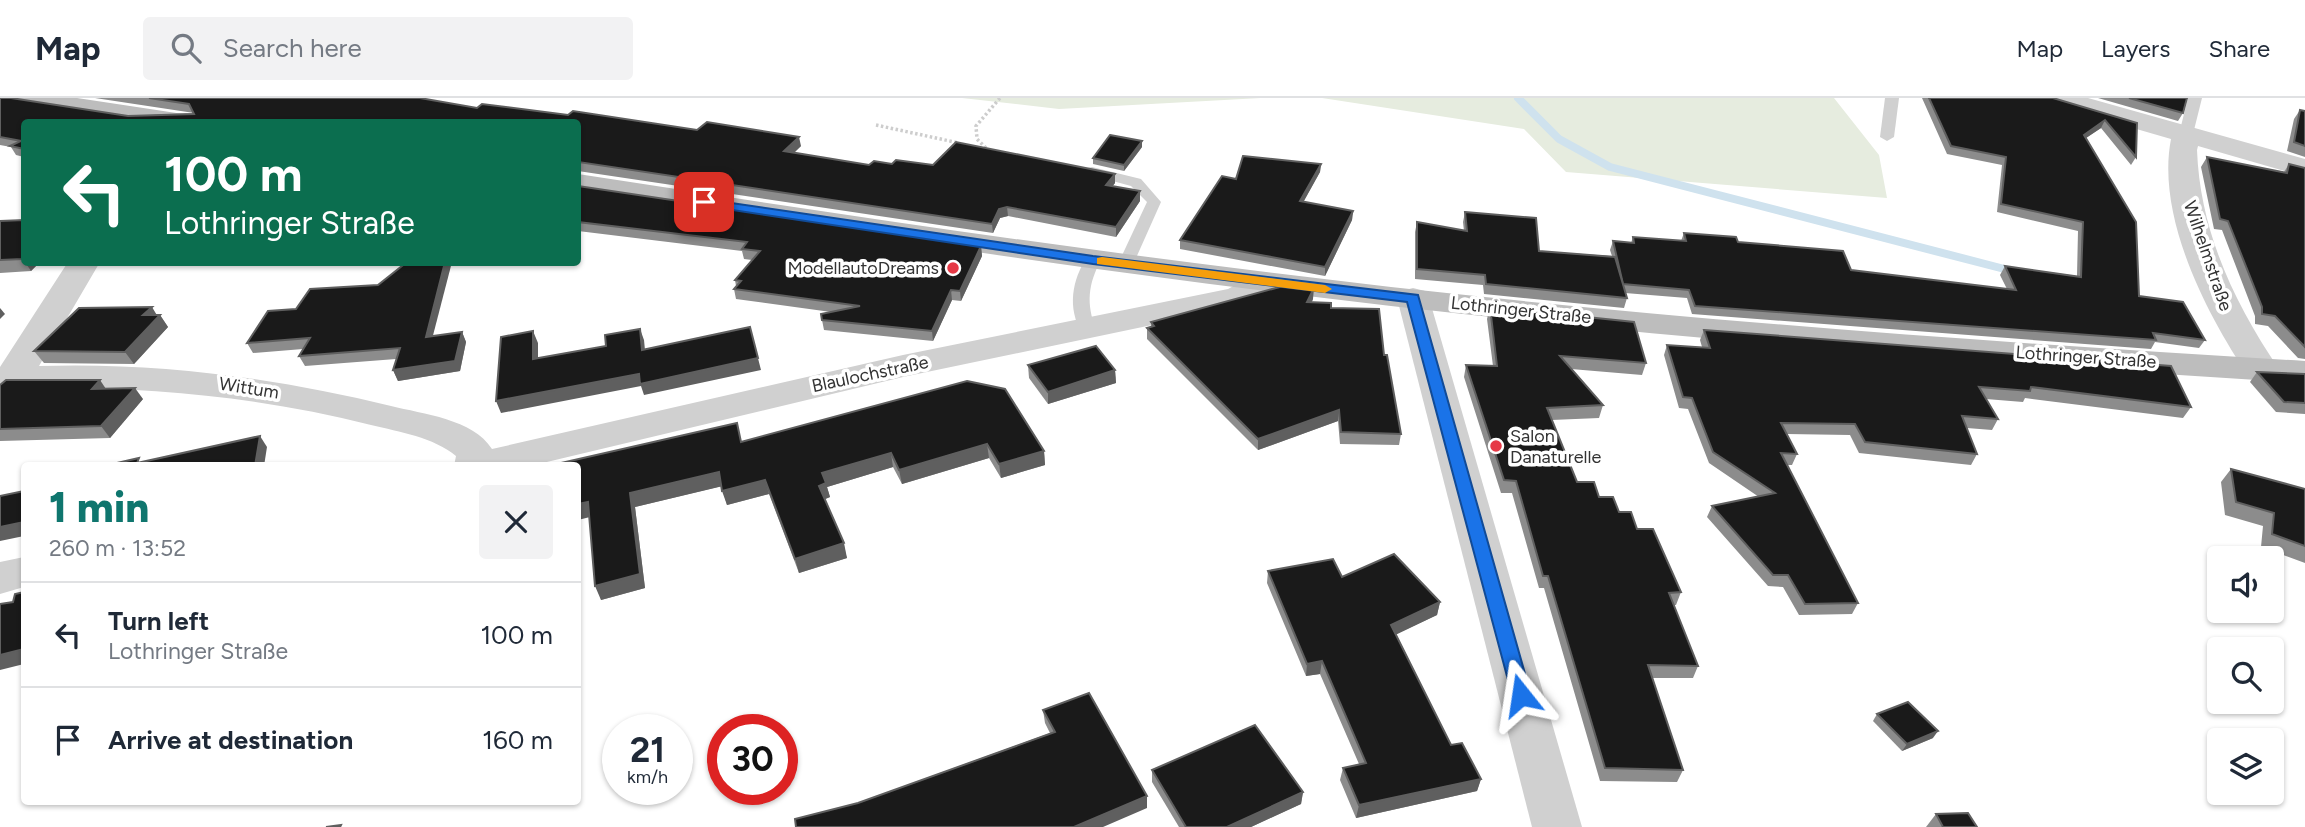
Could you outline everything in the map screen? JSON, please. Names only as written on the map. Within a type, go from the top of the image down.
[{"type":"street","points":[[25,98],[163,119]]},
{"type":"street","points":[[2059,98],[2305,168]]},
{"type":"street","name":"Wilhelmstraße","points":[[2186,134],[2180,148],[2181,171],[2196,229],[2221,302],[2261,369]]},
{"type":"street","name":"Lothringer Straße","points":[[581,183],[1093,260],[1265,282],[1753,332],[2305,372]]},
{"type":"street","points":[[7,377],[81,266]]},
{"type":"street","name":"Blaulochstraße","points":[[487,462],[720,406],[1238,297],[1265,282]]},
{"type":"street","points":[[1413,298],[1557,827]]},
{"type":"street","name":"Wittum","points":[[7,377],[144,377],[269,390],[347,406],[453,436],[474,451],[475,462]]},
{"type":"street","points":[[0,578],[21,573]]},
{"type":"lane","points":[[1886,137],[1892,98]]},
{"type":"lane","points":[[2186,134],[2195,98]]},
{"type":"lane","points":[[1076,167],[1132,179],[1147,188],[1154,202],[1126,264]]},
{"type":"lane","points":[[1088,329],[1079,311],[1080,289],[1093,260]]},
{"type":"path","points":[[986,148],[977,139],[976,126],[1000,98]]},
{"type":"path","points":[[876,125],[961,143]]},
{"type":"path","points":[[974,146],[999,151]]},
{"type":"shaded area","points":[[962,98],[1261,98],[1059,109]]},
{"type":"shaded area","points":[[1322,98],[1834,98],[1879,155],[1887,198],[1566,172],[1524,129]]},
{"type":"building","points":[[0,98],[128,116],[194,114],[189,104],[149,98],[420,98],[477,108],[482,104],[568,115],[573,111],[697,130],[707,122],[799,137],[784,151],[869,165],[874,161],[892,164],[896,160],[933,165],[956,142],[1115,174],[1106,185],[1140,191],[1116,227],[1007,207],[999,209],[992,224],[581,162],[581,119],[21,119],[21,141],[0,137]]},
{"type":"building","points":[[1929,98],[2053,98],[2137,123],[2136,157],[2105,120],[2084,135],[2136,222],[2139,296],[2183,302],[2205,340],[2153,333],[2156,340],[1695,306],[1689,290],[1623,284],[1613,241],[1634,243],[1633,237],[1686,241],[1684,233],[1736,237],[1738,242],[1843,251],[1851,270],[2016,290],[2005,266],[2081,277],[2083,222],[2001,204],[2006,157],[1951,146]]},
{"type":"building","points":[[2129,98],[2187,98],[2183,113]]},
{"type":"building","points":[[2300,110],[2305,111],[2305,146],[2294,142]]},
{"type":"building","points":[[1110,135],[1142,141],[1124,165],[1093,158]]},
{"type":"building","points":[[21,141],[21,148],[10,146]]},
{"type":"building","points":[[1243,156],[1321,164],[1300,201],[1353,211],[1325,267],[1180,240],[1222,176],[1236,179]]},
{"type":"building","points":[[2207,157],[2287,173],[2289,164],[2305,168],[2305,347],[2275,316],[2262,314],[2262,307],[2228,221],[2220,219]]},
{"type":"building","points":[[581,186],[981,246],[960,291],[951,290],[932,331],[822,320],[821,314],[860,306],[734,289],[741,281],[735,280],[760,251],[742,249],[747,242],[581,222]]},
{"type":"building","points":[[1465,212],[1536,218],[1539,251],[1615,257],[1627,298],[1486,284],[1485,275],[1417,269],[1417,222],[1467,231]]},
{"type":"building","points":[[21,220],[21,259],[0,260],[0,221]]},
{"type":"building","points":[[402,266],[444,266],[426,337],[462,332],[455,361],[393,370],[400,348],[299,356],[310,338],[247,343],[268,311],[296,309],[310,289],[378,285]]},
{"type":"building","points":[[1287,285],[1314,288],[1307,302],[1331,303],[1331,308],[1379,309],[1384,355],[1387,355],[1401,434],[1341,432],[1339,410],[1258,439],[1147,328],[1154,326],[1151,322]]},
{"type":"building","points":[[152,307],[143,315],[160,315],[125,352],[34,351],[79,308]]},
{"type":"building","points":[[1490,307],[1634,322],[1646,363],[1560,356],[1603,405],[1547,408],[1577,482],[1594,482],[1599,497],[1613,497],[1619,512],[1631,512],[1637,529],[1653,529],[1681,592],[1669,593],[1698,666],[1648,665],[1683,770],[1605,768],[1548,576],[1543,576],[1516,481],[1504,480],[1466,365],[1497,366]]},
{"type":"building","points":[[750,327],[758,358],[640,384],[639,374],[496,401],[501,337],[533,331],[533,359],[606,346],[605,335],[640,329],[642,350]]},
{"type":"building","points":[[1704,330],[2171,366],[2191,407],[2031,387],[2030,391],[1979,387],[1998,419],[1962,416],[1977,454],[1865,442],[1855,424],[1781,423],[1797,454],[1781,453],[1858,603],[1805,604],[1788,575],[1773,575],[1712,506],[1775,493],[1713,452],[1692,398],[1683,397],[1667,345],[1710,348]]},
{"type":"building","points":[[1096,346],[1115,370],[1048,392],[1028,365]]},
{"type":"building","points":[[2257,372],[2305,374],[2305,403],[2284,402]]},
{"type":"building","points":[[6,380],[100,380],[92,389],[135,388],[101,426],[0,429],[0,385]]},
{"type":"building","points":[[967,381],[1005,389],[1044,451],[999,464],[987,444],[899,470],[891,453],[822,473],[826,483],[819,486],[844,543],[795,559],[765,480],[722,491],[719,472],[630,493],[640,574],[595,586],[588,502],[581,503],[581,462],[566,462],[737,423],[741,442]]},
{"type":"building","points":[[260,436],[256,462],[142,462]]},
{"type":"building","points":[[139,458],[137,462],[122,462]]},
{"type":"building","points":[[2231,469],[2305,489],[2305,546],[2272,534],[2274,513],[2236,502]]},
{"type":"building","points":[[21,492],[21,523],[0,527],[0,496]]},
{"type":"building","points":[[1394,554],[1440,602],[1391,625],[1451,745],[1462,743],[1481,779],[1359,805],[1343,768],[1366,763],[1322,661],[1307,664],[1268,571],[1333,559],[1342,577]]},
{"type":"building","points":[[21,593],[21,650],[0,655],[0,604],[13,602],[15,594]]},
{"type":"building","points":[[1089,693],[1147,796],[1074,827],[796,827],[795,819],[858,803],[1055,732],[1043,710]]},
{"type":"building","points":[[1908,702],[1938,731],[1907,744],[1877,714]]},
{"type":"building","points":[[1255,725],[1303,792],[1227,827],[1186,827],[1152,770]]},
{"type":"building","points":[[1968,813],[1977,827],[1943,827],[1936,814]]},
{"type":"waterway","points":[[1518,98],[1559,139],[1610,167],[2016,272]]},
{"type":"slow traffic","points":[[1102,261],[1325,289]]},
{"type":"place","name":"ModellautoDreams","points":[[953,268]]},
{"type":"place","name":"Salon Danaturelle","points":[[1496,446]]},
{"type":"route","points":[[704,202],[1093,260],[1413,298],[1521,695]]}]
